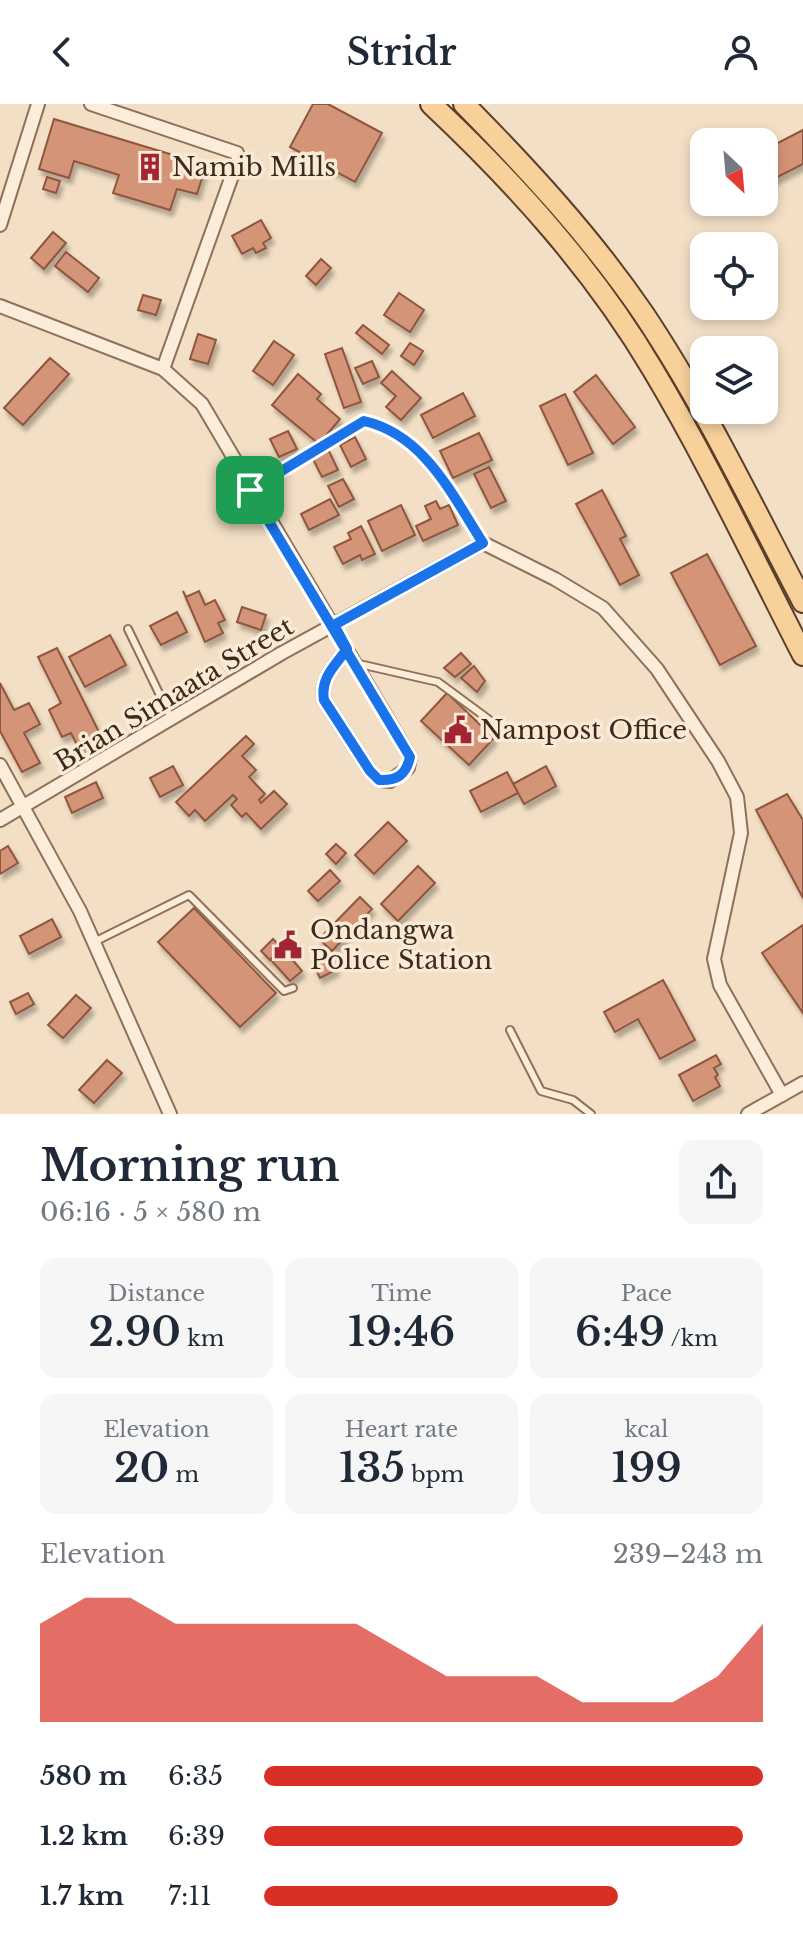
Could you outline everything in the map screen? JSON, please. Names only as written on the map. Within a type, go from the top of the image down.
[{"type":"main road","points":[[431,104],[473,143],[562,241],[627,330],[679,417],[800,643]]},
{"type":"main road","points":[[464,104],[549,191],[643,312],[669,352],[803,602]]},
{"type":"street","points":[[0,225],[3,206],[38,104]]},
{"type":"street","points":[[91,104],[237,153],[238,159],[163,369]]},
{"type":"street","points":[[0,306],[163,369],[202,404],[250,490],[334,625],[410,757],[408,768],[390,781],[379,780],[370,771],[324,700],[322,688],[326,677],[347,649]]},
{"type":"street","points":[[483,543],[555,579],[603,608],[657,669],[718,761],[737,797],[741,833],[714,959],[720,985],[782,1095]]},
{"type":"street","name":"Brian Simaata Street","points":[[0,820],[24,809],[171,718],[483,543]]},
{"type":"street","points":[[0,765],[94,942],[170,1114]]},
{"type":"street","points":[[748,1114],[803,1083]]},
{"type":"lane","points":[[250,490],[364,421],[391,430],[416,448],[432,465],[483,543]]},
{"type":"lane","points":[[128,629],[171,718]]},
{"type":"lane","points":[[355,663],[438,682],[499,727]]},
{"type":"lane","points":[[94,942],[189,895],[284,991],[293,988]]},
{"type":"lane","points":[[510,1030],[541,1091],[573,1100],[591,1114]]},
{"type":"building","points":[[313,104],[328,104],[382,133],[355,182],[290,147]]},
{"type":"building","name":"Namib Mills","points":[[54,119],[206,165],[197,194],[177,189],[170,210],[113,193],[119,175],[74,161],[69,178],[39,169]]},
{"type":"building","points":[[803,130],[803,164],[778,177],[778,143]]},
{"type":"building","points":[[47,177],[60,181],[56,193],[43,189]]},
{"type":"building","points":[[261,220],[271,238],[263,243],[266,248],[256,253],[253,248],[242,254],[232,236]]},
{"type":"building","points":[[53,232],[66,243],[44,269],[31,258]]},
{"type":"building","points":[[66,252],[99,278],[88,292],[55,266]]},
{"type":"building","points":[[321,259],[331,268],[316,285],[306,276]]},
{"type":"building","points":[[399,293],[424,310],[410,332],[384,315]]},
{"type":"building","points":[[143,295],[161,300],[156,315],[138,310]]},
{"type":"building","points":[[363,325],[389,345],[382,354],[356,333]]},
{"type":"building","points":[[198,334],[216,340],[208,364],[190,359]]},
{"type":"building","points":[[274,341],[294,355],[273,385],[253,371]]},
{"type":"building","points":[[410,343],[423,351],[414,365],[401,356]]},
{"type":"building","points":[[342,348],[361,402],[344,408],[325,354]]},
{"type":"building","points":[[50,358],[69,374],[23,425],[4,408]]},
{"type":"building","points":[[372,361],[379,377],[363,384],[355,368]]},
{"type":"building","points":[[392,371],[421,398],[401,420],[386,407],[396,396],[381,383]]},
{"type":"building","points":[[298,374],[321,394],[317,399],[340,419],[319,444],[272,405]]},
{"type":"building","points":[[596,375],[635,427],[613,444],[574,392]]},
{"type":"building","points":[[463,393],[475,416],[433,438],[421,415]]},
{"type":"building","points":[[565,394],[593,453],[568,465],[540,406]]},
{"type":"building","points":[[288,431],[297,449],[279,457],[270,439]]},
{"type":"building","points":[[479,433],[492,460],[453,478],[440,451]]},
{"type":"building","points":[[355,437],[366,459],[351,467],[340,445]]},
{"type":"building","points":[[328,449],[338,470],[322,477],[312,457]]},
{"type":"building","points":[[489,467],[506,501],[491,508],[474,474]]},
{"type":"building","points":[[343,479],[354,499],[339,507],[328,486]]},
{"type":"building","points":[[602,490],[626,536],[620,539],[639,575],[620,585],[576,504]]},
{"type":"building","points":[[330,499],[339,515],[309,530],[301,514]]},
{"type":"building","points":[[436,501],[440,509],[449,505],[458,525],[423,541],[416,526],[431,519],[425,506]]},
{"type":"building","points":[[401,505],[415,535],[382,551],[368,521]]},
{"type":"building","points":[[361,526],[375,554],[362,560],[360,555],[343,564],[334,547],[351,539],[348,533]]},
{"type":"building","points":[[707,554],[756,646],[720,665],[671,573]]},
{"type":"building","points":[[183,591],[186,597],[199,591],[205,605],[215,600],[225,620],[218,623],[223,633],[205,642]]},
{"type":"building","points":[[242,607],[266,615],[261,630],[237,622]]},
{"type":"building","points":[[177,612],[187,632],[161,645],[150,626]]},
{"type":"building","points":[[110,635],[126,665],[85,687],[69,657]]},
{"type":"building","points":[[57,648],[102,738],[79,749],[71,733],[62,737],[49,710],[61,703],[38,657]]},
{"type":"building","points":[[461,653],[471,664],[455,677],[444,668]]},
{"type":"building","points":[[474,666],[485,681],[477,692],[461,678]]},
{"type":"building","points":[[0,683],[14,710],[29,703],[40,724],[24,733],[40,763],[22,772],[0,731]]},
{"type":"building","name":"Nampost Office","points":[[447,693],[494,738],[469,765],[421,721]]},
{"type":"building","points":[[246,736],[254,744],[242,756],[256,770],[249,777],[265,794],[259,800],[261,803],[274,791],[287,804],[261,829],[246,813],[242,817],[231,805],[237,799],[233,795],[205,821],[195,810],[189,816],[176,802]]},
{"type":"building","points":[[173,766],[183,785],[160,797],[150,778]]},
{"type":"building","points":[[546,766],[556,786],[524,804],[513,784]]},
{"type":"building","points":[[507,772],[518,793],[481,812],[470,791]]},
{"type":"building","points":[[96,782],[103,798],[72,813],[65,797]]},
{"type":"building","points":[[787,794],[803,820],[803,898],[756,810]]},
{"type":"building","points":[[388,822],[407,841],[374,874],[355,855]]},
{"type":"building","points":[[336,844],[346,853],[336,864],[326,854]]},
{"type":"building","points":[[8,846],[18,863],[0,874],[0,851]]},
{"type":"building","points":[[418,866],[435,883],[398,921],[381,904]]},
{"type":"building","points":[[330,870],[340,881],[318,901],[308,891]]},
{"type":"building","points":[[360,897],[372,909],[332,951],[319,939]]},
{"type":"building","points":[[194,908],[276,993],[240,1027],[158,942]]},
{"type":"building","points":[[52,919],[61,937],[29,954],[20,936]]},
{"type":"building","points":[[803,925],[803,1013],[762,953]]},
{"type":"building","points":[[273,939],[282,948],[270,960],[261,951]]},
{"type":"building","points":[[283,949],[302,971],[290,981],[271,960]]},
{"type":"building","points":[[329,954],[336,970],[320,978],[312,962]]},
{"type":"building","points":[[663,980],[695,1040],[660,1059],[638,1019],[615,1032],[604,1012]]},
{"type":"building","points":[[28,993],[34,1004],[16,1014],[10,1002]]},
{"type":"building","points":[[76,995],[91,1008],[63,1038],[48,1025]]},
{"type":"building","points":[[716,1055],[721,1064],[714,1068],[718,1075],[715,1077],[720,1086],[693,1101],[679,1075]]},
{"type":"building","points":[[107,1060],[122,1073],[94,1103],[79,1090]]},
{"type":"place","name":"Namib Mills","points":[[150,167]]},
{"type":"place","name":"Nampost Office","points":[[458,730]]},
{"type":"place","name":"Ondangwa Police Station","points":[[288,945]]},
{"type":"route","points":[[250,490],[334,625],[410,757],[408,768],[399,777],[390,781],[379,780],[370,771],[324,700],[322,688],[326,677],[347,649],[334,625],[483,543],[432,465],[416,448],[391,430],[374,423],[364,421],[355,424],[250,490]]}]
